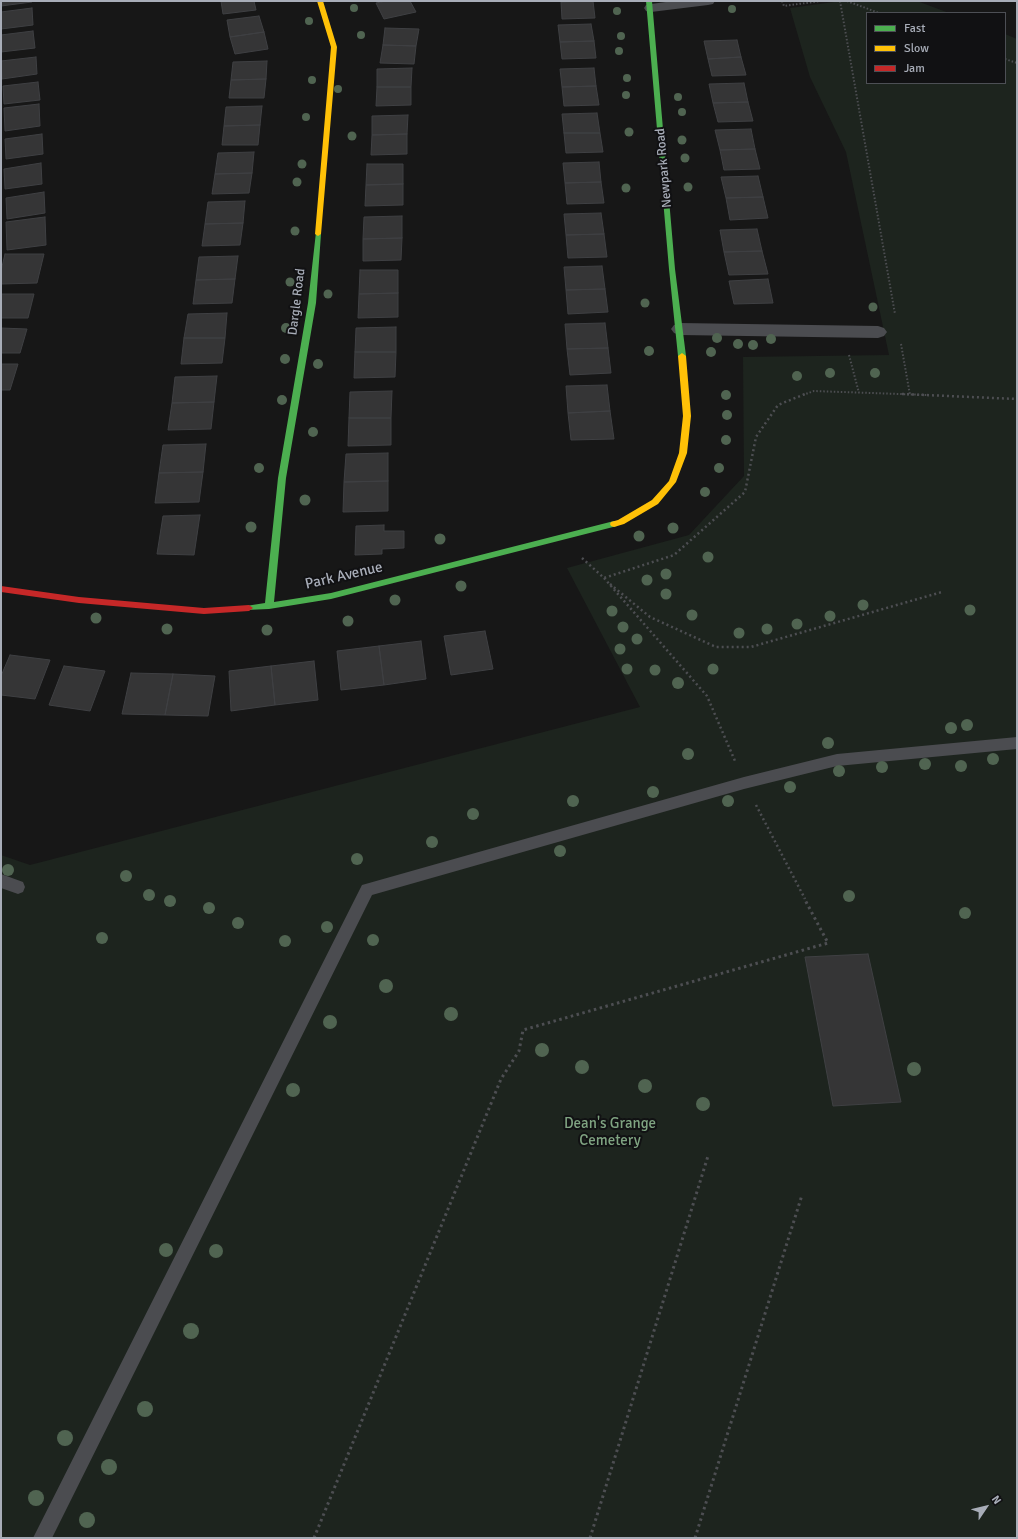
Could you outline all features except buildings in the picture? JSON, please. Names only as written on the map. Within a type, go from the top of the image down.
[{"type":"street","name":"Dargle Road","points":[[269,606],[282,478],[312,303],[333,62],[334,47],[320,1]]},
{"type":"street","name":"Newpark Road","points":[[672,482],[682,453],[686,416],[680,328],[672,269],[650,4],[708,1]]},
{"type":"street","points":[[680,328],[878,332]]},
{"type":"street","name":"Park Avenue","points":[[1,589],[79,600],[204,611],[269,606],[331,596],[621,522],[655,502],[672,482]]},
{"type":"lane","points":[[42,1538],[367,890],[744,783],[837,760],[1017,743]]},
{"type":"lane","points":[[1,881],[18,887]]},
{"type":"path","points":[[782,1],[784,6],[820,1]]},
{"type":"path","points":[[840,1],[896,316]]},
{"type":"path","points":[[847,1],[876,12]]},
{"type":"path","points":[[1006,59],[1017,64]]},
{"type":"path","points":[[843,332],[859,392]]},
{"type":"path","points":[[900,339],[910,395]]},
{"type":"path","points":[[604,578],[674,555],[745,492],[756,437],[778,405],[814,391],[1017,399]]},
{"type":"path","points":[[560,538],[650,617],[716,647],[751,647],[942,592]]},
{"type":"path","points":[[314,1538],[501,1079],[518,1051],[523,1030],[828,943],[744,783],[707,696],[604,578]]},
{"type":"path","points":[[590,1538],[708,1156]]},
{"type":"path","points":[[695,1538],[802,1195]]},
{"type":"green space","name":"Dean's Grange Cemetery","points":[[917,1],[946,12],[866,12],[866,84],[1006,84],[1006,34],[1017,39],[1017,1538],[1,1538],[1,855],[30,865],[640,707],[567,568],[689,535],[744,476],[743,357],[889,355],[846,152],[810,77],[790,8],[834,2]]},
{"type":"traffic: fast","points":[[649,1],[672,269],[682,356]]},
{"type":"traffic: fast","points":[[269,606],[282,478],[312,303],[318,234]]},
{"type":"traffic: fast","points":[[249,608],[331,596],[614,524]]},
{"type":"traffic: slow","points":[[318,234],[334,47],[320,1]]},
{"type":"traffic: slow","points":[[614,524],[621,522],[655,502],[672,482],[683,453],[687,416],[682,356]]},
{"type":"traffic: jam","points":[[1,589],[79,600],[204,611],[249,608]]}]
